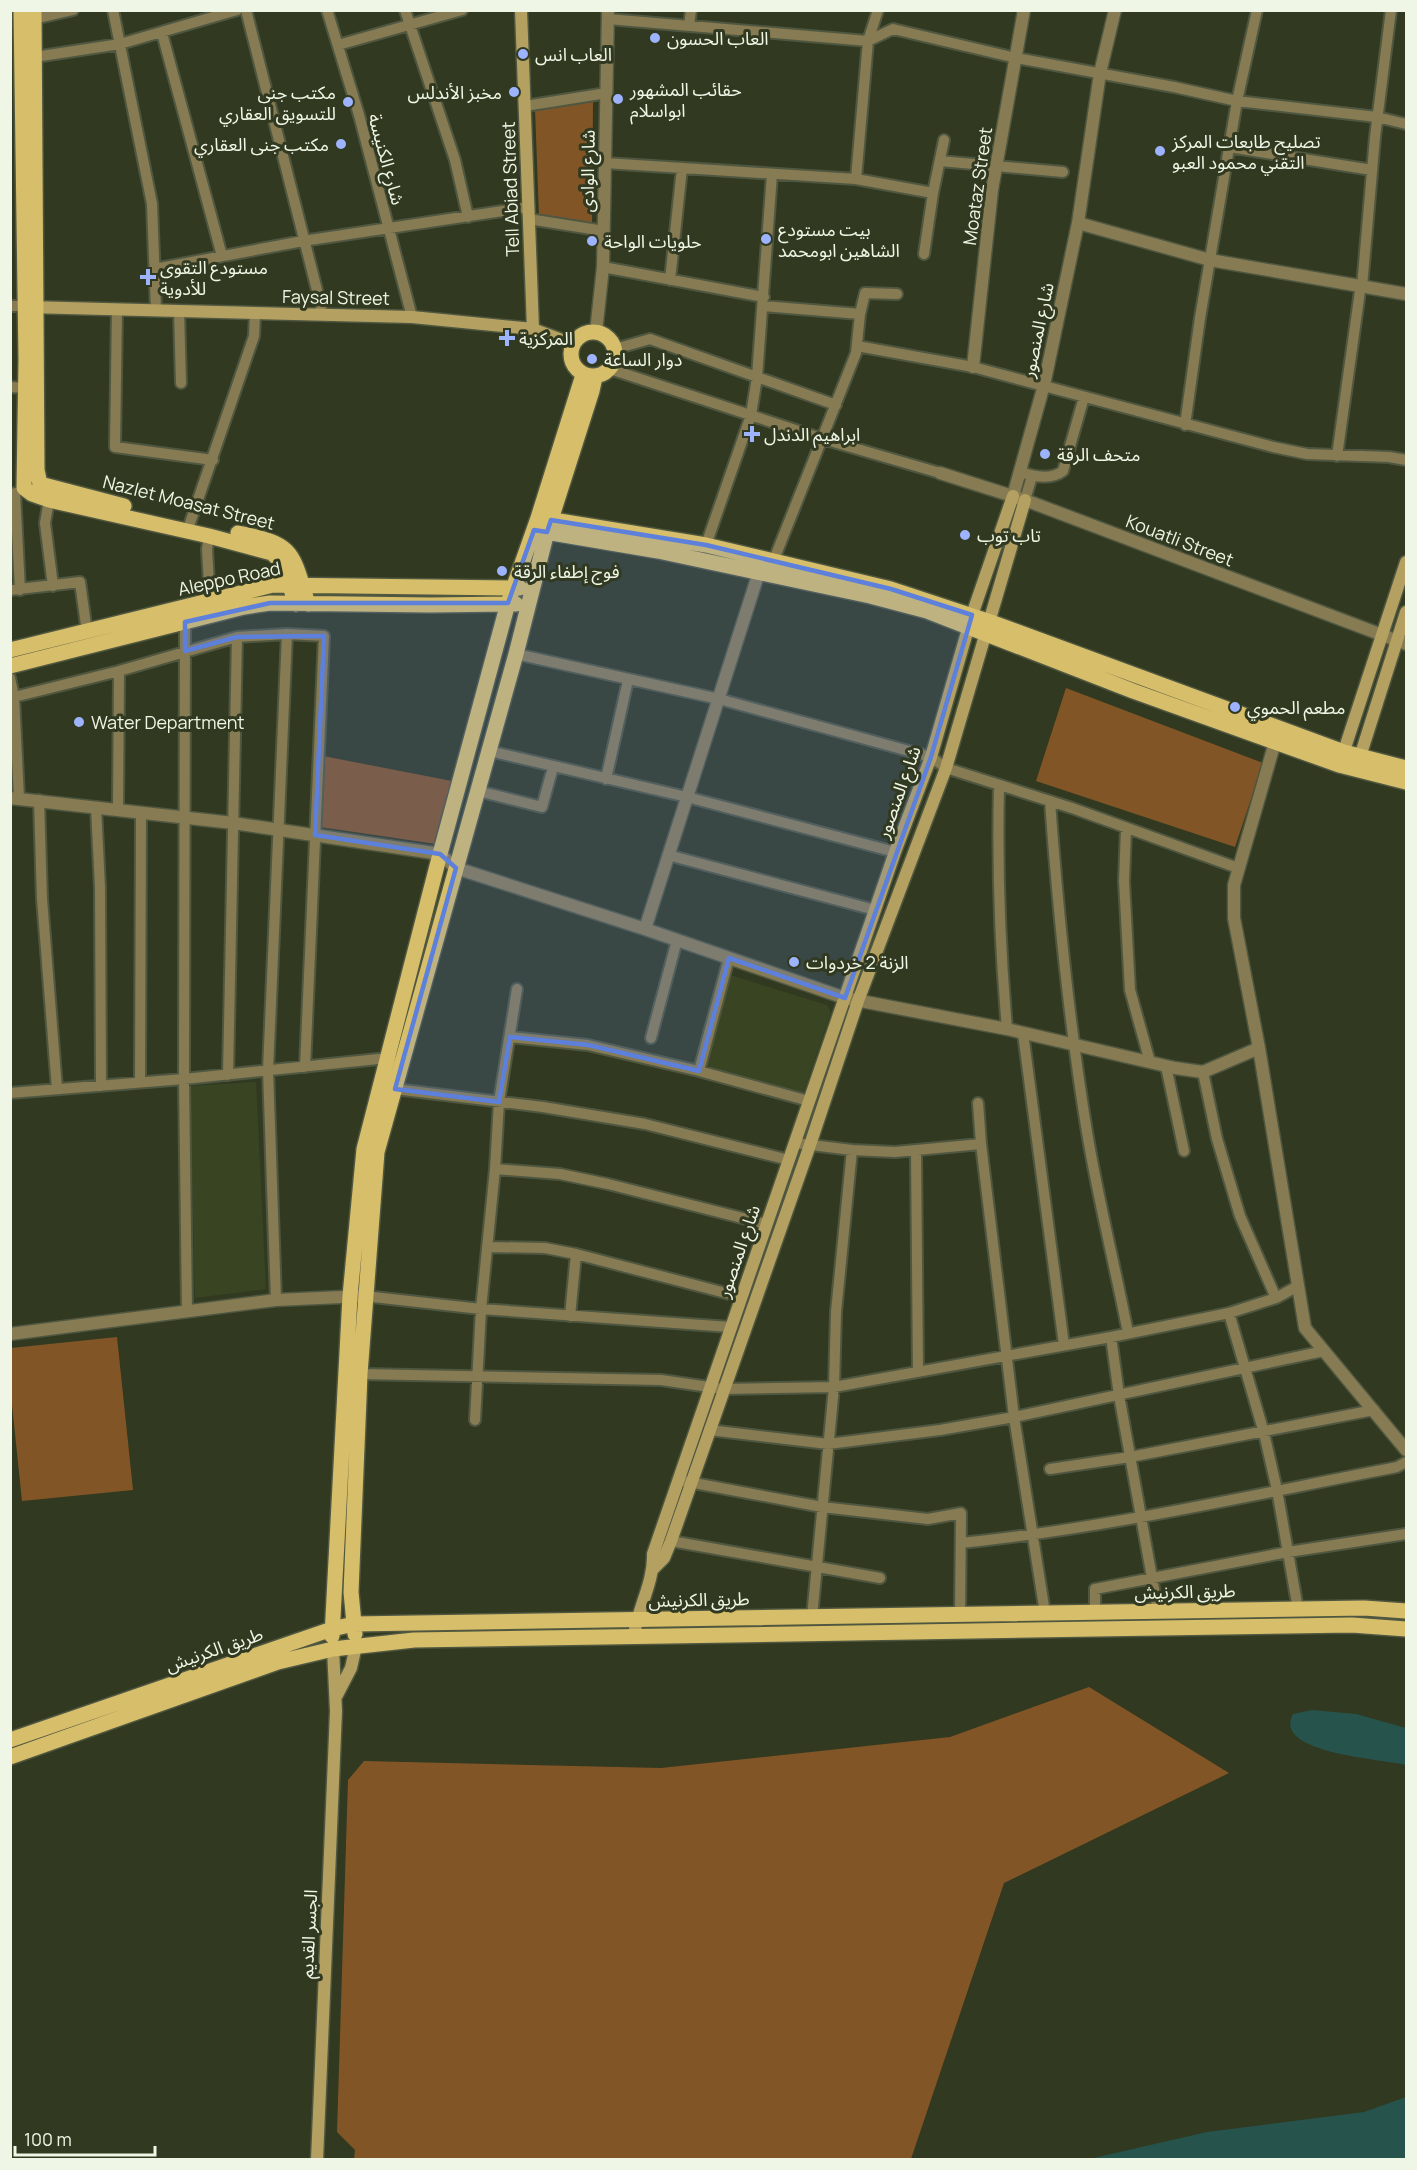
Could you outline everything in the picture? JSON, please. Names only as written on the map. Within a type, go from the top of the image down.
[{"type":"main road","name":"Tell Abiad Street","points":[[521,10],[533,329]]},
{"type":"main road","points":[[16,491],[30,13]]},
{"type":"main road","points":[[29,58],[16,140],[23,306],[40,484]]},
{"type":"main road","name":"Faysal Street","points":[[23,306],[412,317],[533,329],[573,344]]},
{"type":"main road","points":[[596,332],[611,341],[615,349],[615,363],[603,374],[589,376],[576,369],[571,362],[570,352],[579,337],[596,332]]},
{"type":"main road","points":[[333,1649],[332,1629],[357,1296],[364,1149],[508,603],[543,525],[592,391],[589,376]]},
{"type":"main road","name":"Nazlet Moasat Street","points":[[40,484],[190,523],[268,539],[282,545],[295,564],[296,584],[302,604]]},
{"type":"main road","name":"Nazlet Moasat Street","points":[[16,491],[272,553],[296,584]]},
{"type":"main road","name":"شارع المنصور","points":[[634,1635],[636,1620],[654,1569],[664,1558],[671,1541],[710,1386],[895,852],[931,758],[970,621],[1019,498]]},
{"type":"main road","name":"شارع المنصور","points":[[654,1569],[653,1554],[708,1431],[810,1145],[858,1001],[946,768],[986,627],[1019,498]]},
{"type":"main road","points":[[543,525],[706,545],[891,589],[986,627],[1407,782]]},
{"type":"main road","points":[[543,525],[870,596],[970,621]]},
{"type":"main road","points":[[336,1696],[351,1668],[356,1646],[351,1592],[360,1374],[357,1296],[377,1152],[516,654],[530,597],[543,525]]},
{"type":"main road","points":[[1342,758],[1407,562]]},
{"type":"main road","name":"Aleppo Road","points":[[10,651],[264,586],[296,584],[513,588],[530,597]]},
{"type":"main road","name":"Aleppo Road","points":[[10,666],[244,607],[270,603],[430,605],[508,603],[530,597]]},
{"type":"main road","points":[[1358,763],[1402,643],[1407,612]]},
{"type":"main road","points":[[986,627],[1133,691],[1275,742],[1342,758]]},
{"type":"main road","points":[[1358,763],[1407,768]]},
{"type":"main road","name":"طريق الكرنيش","points":[[10,1740],[332,1629],[354,1624],[1364,1608],[1407,1611]]},
{"type":"main road","points":[[555,1637],[557,1621]]},
{"type":"main road","name":"طريق الكرنيش","points":[[10,1757],[278,1662],[333,1649],[414,1640],[1352,1625],[1407,1629]]},
{"type":"main road","name":"الجسر القديم","points":[[316,2160],[336,1711],[333,1649]]},
{"type":"street","points":[[30,13],[73,10]]},
{"type":"street","points":[[113,10],[152,204],[156,310]]},
{"type":"street","points":[[29,58],[120,44],[237,10]]},
{"type":"street","points":[[246,10],[321,306],[320,315]]},
{"type":"street","name":"شارع الكنيسة","points":[[327,10],[412,317]]},
{"type":"street","points":[[405,10],[456,160],[468,217]]},
{"type":"street","points":[[338,45],[462,10]]},
{"type":"street","points":[[689,26],[691,10]]},
{"type":"street","points":[[856,179],[868,41],[878,10]]},
{"type":"street","name":"Moataz Street","points":[[973,368],[992,190],[1024,10]]},
{"type":"street","name":"شارع المنصور","points":[[1019,498],[1027,474],[1078,223],[1100,73],[1114,10]]},
{"type":"street","points":[[1185,425],[1229,147],[1257,10]]},
{"type":"street","points":[[1337,456],[1362,287],[1371,170],[1391,10]]},
{"type":"street","points":[[608,15],[689,26],[868,41],[893,29],[1016,58],[1237,101],[1377,117],[1407,124]]},
{"type":"street","name":"شارع الوادى","points":[[596,332],[603,267],[608,15]]},
{"type":"street","points":[[162,33],[222,256]]},
{"type":"street","points":[[525,106],[607,93]]},
{"type":"street","points":[[924,254],[944,140]]},
{"type":"street","points":[[1229,147],[1371,170]]},
{"type":"street","points":[[940,161],[1063,172]]},
{"type":"street","points":[[605,163],[856,179],[933,193]]},
{"type":"street","points":[[670,279],[682,168]]},
{"type":"street","points":[[706,545],[751,415],[758,377],[772,174]]},
{"type":"street","points":[[154,269],[303,241],[468,217],[529,213],[604,231]]},
{"type":"street","points":[[1078,223],[1210,260],[1407,294]]},
{"type":"street","points":[[603,267],[670,279],[764,301],[860,314]]},
{"type":"street","points":[[773,562],[856,353],[860,314],[866,293],[897,294]]},
{"type":"street","points":[[117,309],[115,447],[213,460]]},
{"type":"street","points":[[179,311],[181,382]]},
{"type":"street","points":[[190,523],[254,336],[255,314]]},
{"type":"street","points":[[615,349],[650,339],[836,405]]},
{"type":"street","points":[[857,346],[973,368],[1044,385],[1273,447],[1307,454],[1389,457],[1407,460]]},
{"type":"street","points":[[610,369],[823,439],[940,473]]},
{"type":"street","points":[[1027,474],[1052,477],[1060,474],[1065,468],[1084,396]]},
{"type":"street","name":"Kouatli Street","points":[[940,473],[1019,498],[1402,643]]},
{"type":"street","name":"Nazlet Moasat Street","points":[[16,491],[40,484]]},
{"type":"street","points":[[16,491],[15,590],[80,582],[87,632]]},
{"type":"street","points":[[49,500],[45,523],[53,586]]},
{"type":"street","points":[[209,536],[207,549],[210,601]]},
{"type":"street","points":[[645,929],[759,572]]},
{"type":"street","points":[[185,622],[184,1079],[187,1311]]},
{"type":"street","points":[[276,1300],[268,1070],[287,634]]},
{"type":"street","points":[[14,697],[237,637],[287,634],[324,636],[305,1067]]},
{"type":"street","points":[[228,1075],[237,637]]},
{"type":"street","points":[[516,654],[719,699],[931,758],[946,768],[1050,801],[1238,868]]},
{"type":"street","points":[[118,810],[119,670]]},
{"type":"street","points":[[10,678],[14,697],[15,798],[233,823],[440,854],[456,868],[645,929],[844,998],[1006,1029],[1166,1066],[1203,1072],[1259,1048]]},
{"type":"street","points":[[606,779],[628,680]]},
{"type":"street","points":[[1275,742],[1234,885],[1234,918],[1259,1048],[1305,1328],[1407,1450]]},
{"type":"street","points":[[489,751],[687,797],[895,852]]},
{"type":"street","points":[[478,791],[542,807],[553,767]]},
{"type":"street","points":[[999,786],[1000,944],[1006,1029]]},
{"type":"street","points":[[39,800],[42,899],[57,1089]]},
{"type":"street","points":[[1050,801],[1057,902],[1074,1044],[1088,1134],[1128,1333]]},
{"type":"street","points":[[96,807],[100,888],[101,1086]]},
{"type":"street","points":[[140,1082],[141,814]]},
{"type":"street","points":[[1126,829],[1124,881],[1130,990],[1150,1062]]},
{"type":"street","points":[[669,855],[875,910]]},
{"type":"street","points":[[651,1038],[677,940]]},
{"type":"street","points":[[699,1071],[729,958]]},
{"type":"street","points":[[475,1420],[481,1309],[495,1169],[499,1102],[517,989]]},
{"type":"street","points":[[1023,1033],[1064,1345]]},
{"type":"street","points":[[510,1037],[588,1045],[699,1071],[809,1101]]},
{"type":"street","points":[[10,1093],[228,1075],[388,1058],[401,1067]]},
{"type":"street","points":[[1166,1066],[1184,1151]]},
{"type":"street","points":[[1203,1072],[1217,1139],[1240,1216],[1276,1298]]},
{"type":"street","points":[[394,1089],[645,1124],[789,1160]]},
{"type":"street","points":[[978,1103],[1014,1417],[1046,1613]]},
{"type":"street","points":[[795,1143],[852,1150],[895,1152],[981,1144]]},
{"type":"street","points":[[813,1617],[834,1387],[836,1312],[852,1150]]},
{"type":"street","points":[[916,1150],[918,1372]]},
{"type":"street","points":[[495,1169],[560,1174],[766,1224]]},
{"type":"street","points":[[487,1247],[545,1248],[576,1254],[741,1297]]},
{"type":"street","points":[[570,1316],[576,1254]]},
{"type":"street","points":[[360,1374],[661,1380],[723,1389],[834,1387],[1111,1337],[1229,1313],[1276,1298],[1298,1286]]},
{"type":"street","points":[[10,1334],[276,1300],[357,1296],[481,1309],[730,1327]]},
{"type":"street","points":[[1229,1313],[1264,1432],[1277,1490],[1298,1609]]},
{"type":"street","points":[[1111,1337],[1119,1395],[1158,1611]]},
{"type":"street","points":[[708,1431],[828,1444],[940,1430],[1014,1417],[1324,1351]]},
{"type":"street","points":[[1050,1469],[1130,1457],[1374,1410]]},
{"type":"street","points":[[961,1543],[1034,1536],[1141,1517],[1397,1467],[1407,1462]]},
{"type":"street","points":[[684,1482],[822,1507],[928,1519],[961,1513],[960,1614]]},
{"type":"street","points":[[1095,1612],[1095,1589],[1288,1552],[1407,1534]]},
{"type":"street","points":[[671,1541],[880,1578]]},
{"type":"highlighted area","points":[[551,520],[706,545],[891,589],[972,615],[931,757],[845,998],[729,958],[699,1071],[588,1045],[510,1037],[499,1102],[395,1089],[456,868],[440,854],[315,835],[324,636],[237,637],[185,651],[185,622],[270,603],[508,603],[534,530],[547,532]]},
{"type":"shaded area","points":[[593,101],[592,224],[539,216],[535,109]]},
{"type":"shaded area","points":[[1066,688],[1263,763],[1235,847],[1036,781]]},
{"type":"shaded area","points":[[323,756],[452,781],[436,844],[320,827]]},
{"type":"shaded area","points":[[730,975],[827,1005],[831,1012],[803,1094],[706,1066]]},
{"type":"shaded area","points":[[256,1082],[266,1289],[195,1298],[190,1086]]},
{"type":"shaded area","points":[[117,1337],[133,1490],[22,1501],[11,1395],[11,1348]]},
{"type":"shaded area","points":[[1089,1687],[1229,1773],[1004,1883],[911,2159],[354,2159],[355,2150],[337,2132],[348,1780],[364,1761],[661,1768],[950,1737]]},
{"type":"water","points":[[1312,1710],[1356,1714],[1406,1728],[1406,1765],[1333,1752],[1298,1738],[1291,1727],[1293,1714]]},
{"type":"water","points":[[1406,2097],[1406,2159],[1089,2159],[1207,2132],[1364,2112]]},
{"type":"place","name":"العاب الحسون","points":[[655,38]]},
{"type":"place","name":"العاب انس","points":[[523,54]]},
{"type":"place","name":"مخبز الأندلس","points":[[514,92]]},
{"type":"place","name":"حقائب المشهور ابواسلام","points":[[618,99]]},
{"type":"place","name":"مكتب جنى للتسويق العقاري","points":[[348,102]]},
{"type":"place","name":"مكتب جنى العقاري","points":[[341,144]]},
{"type":"place","name":"تصليح طابعات المركز التقني محمود العبو","points":[[1160,151]]},
{"type":"place","name":"بيت مستودع الشاهين ابومحمد","points":[[766,239]]},
{"type":"place","name":"حلويات الواحة","points":[[592,241]]},
{"type":"place","name":"مستودع التقوى للأدوية","points":[[148,277]]},
{"type":"place","name":"المركزية","points":[[507,338]]},
{"type":"place","name":"دوار الساعة","points":[[592,359]]},
{"type":"place","name":"ابراهيم الدندل","points":[[752,434]]},
{"type":"place","name":"متحف الرقة","points":[[1045,454]]},
{"type":"place","name":"تاب توب","points":[[965,535]]},
{"type":"place","name":"فوج إطفاء الرقة","points":[[502,571]]},
{"type":"place","name":"مطعم الحموي","points":[[1235,707]]},
{"type":"place","name":"Water Department","points":[[79,722]]},
{"type":"place","name":"الزنة 2 خردوات","points":[[794,962]]}]
